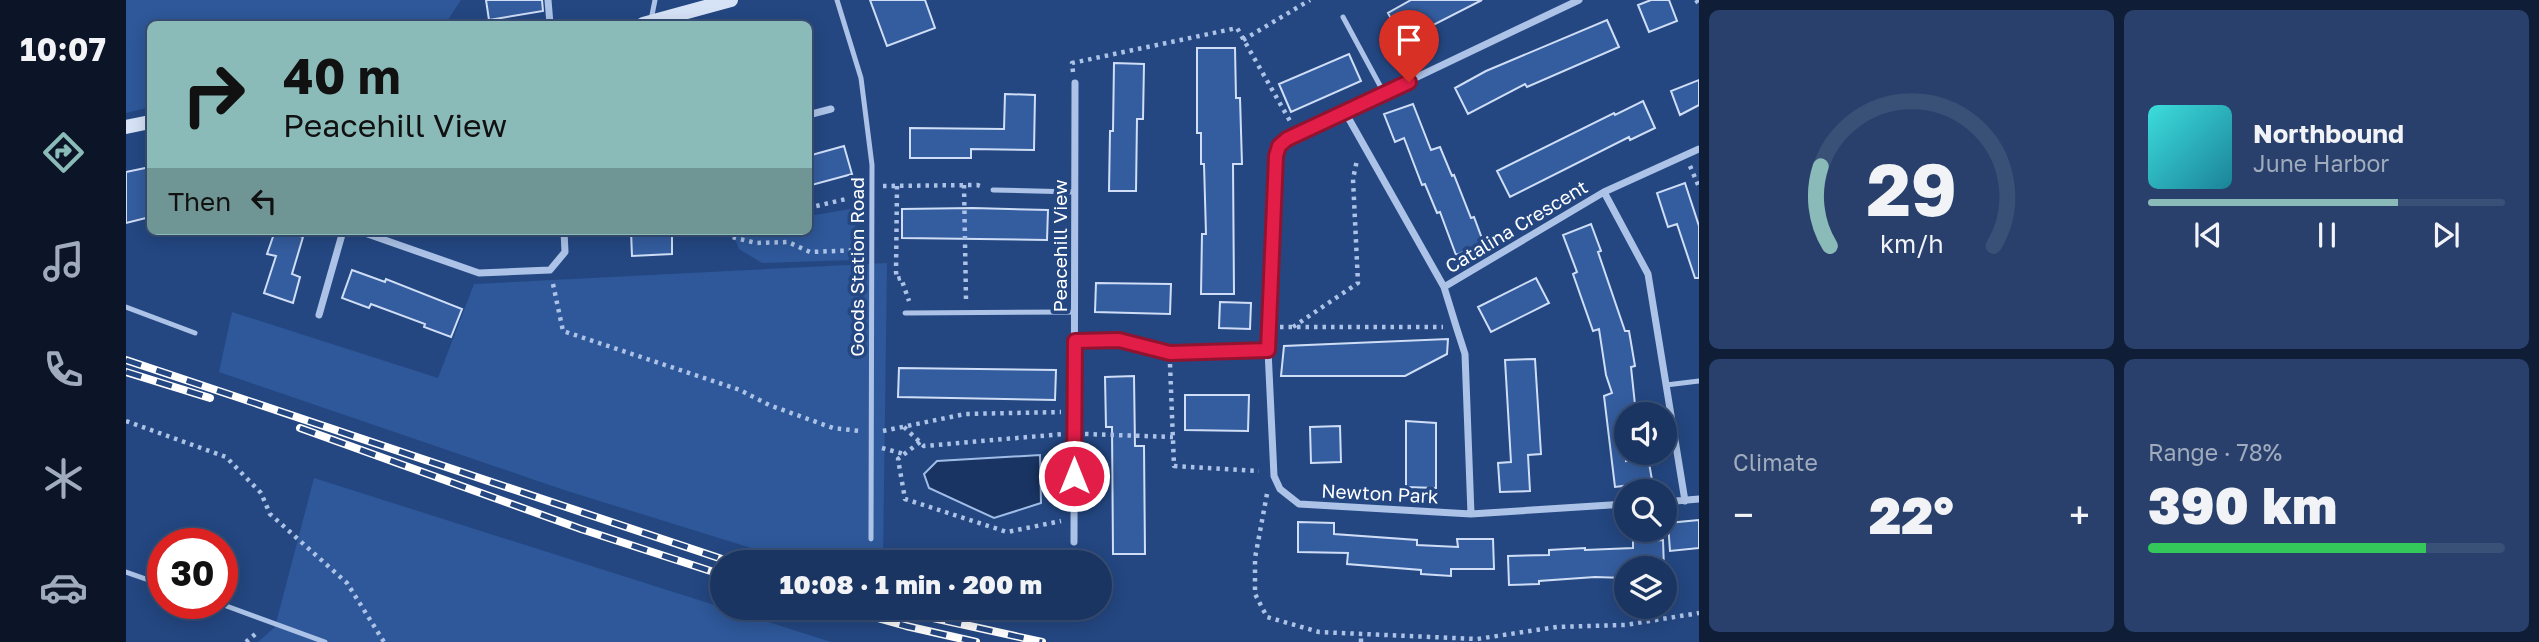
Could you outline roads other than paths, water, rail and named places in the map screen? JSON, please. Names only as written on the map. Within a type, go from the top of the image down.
[{"type":"main road","points":[[658,21],[731,0]]},
{"type":"main road","points":[[126,127],[147,123]]},
{"type":"street","points":[[548,0],[550,21]]},
{"type":"street","points":[[1268,350],[1276,156],[1279,146],[1298,134],[1580,0]]},
{"type":"street","name":"Peacehill View","points":[[1075,83],[1075,341],[1119,340],[1170,353],[1268,350]]},
{"type":"street","points":[[812,114],[831,109]]},
{"type":"street","points":[[1345,112],[1444,288],[1465,354],[1471,514]]},
{"type":"street","name":"Catalina Crescent","points":[[1444,288],[1604,192],[1699,149]]},
{"type":"street","name":"Catalina Crescent","points":[[1604,192],[1648,274],[1685,501]]},
{"type":"street","points":[[319,315],[342,235]]},
{"type":"street","points":[[371,235],[479,272],[550,270],[565,252],[564,235]]},
{"type":"street","points":[[1074,542],[1075,341]]},
{"type":"street","name":"Newton Park","points":[[1268,350],[1274,474],[1280,489],[1299,504],[1471,514],[1614,505]]},
{"type":"street","points":[[1677,501],[1699,499]]},
{"type":"lane","points":[[648,21],[655,0]]},
{"type":"lane","name":"Goods Station Road","points":[[837,0],[861,78],[872,165],[871,539]]},
{"type":"lane","points":[[1343,17],[1384,93]]},
{"type":"lane","points":[[993,191],[1075,192]]},
{"type":"lane","points":[[126,307],[195,333]]},
{"type":"lane","points":[[905,313],[1075,312]]},
{"type":"lane","points":[[1666,385],[1699,381]]},
{"type":"lane","points":[[126,572],[147,579]]},
{"type":"lane","points":[[238,610],[325,642]]},
{"type":"railway","points":[[126,360],[710,555]]},
{"type":"railway","points":[[126,372],[210,398]]},
{"type":"railway","points":[[300,428],[581,529],[710,571]]},
{"type":"railway","points":[[885,620],[976,642]]},
{"type":"railway","points":[[942,620],[1042,642]]}]
